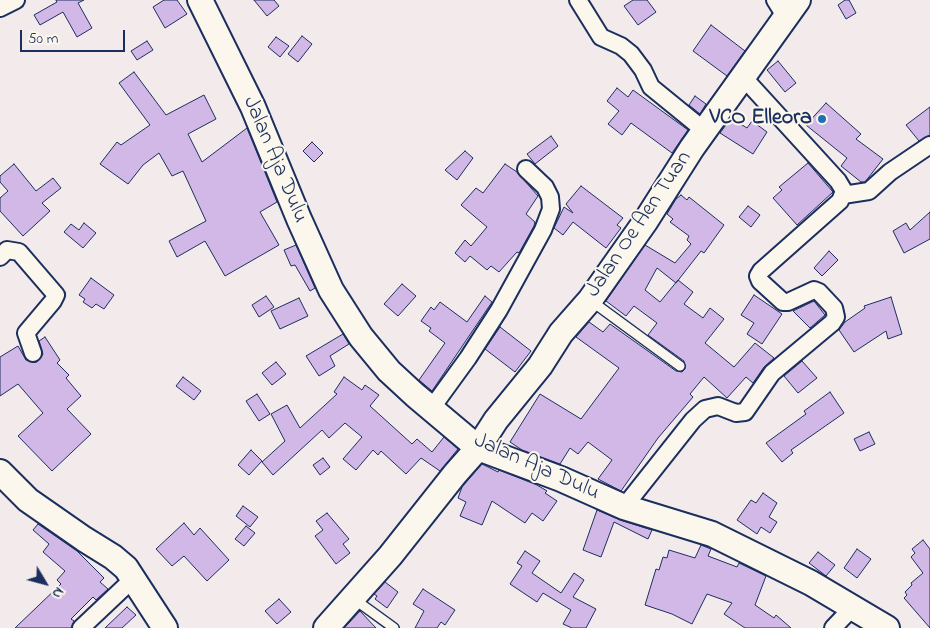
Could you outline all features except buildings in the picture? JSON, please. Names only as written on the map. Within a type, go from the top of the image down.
[{"type":"street","points":[[0,8],[16,0]]},
{"type":"street","name":"Jalan Aja Dulu","points":[[200,0],[253,107],[299,219],[331,290],[361,337],[389,371],[478,448],[561,478],[624,507],[712,534],[854,606],[880,626]]},
{"type":"street","points":[[578,0],[601,37],[621,46],[630,54],[651,87],[705,131]]},
{"type":"street","name":"Jalan Oe Aen Tuan","points":[[326,628],[390,556],[478,448],[496,420],[590,300],[646,222],[705,131],[744,78],[786,5]]},
{"type":"street","points":[[624,507],[693,420],[705,409],[718,406],[736,413],[745,412],[772,373],[832,323],[836,317],[834,308],[819,292],[814,290],[788,302],[783,302],[760,281],[758,276],[840,202],[844,191],[838,181],[744,78]]},
{"type":"street","points":[[843,195],[869,191],[890,172],[930,145]]},
{"type":"street","points":[[431,409],[468,358],[499,310],[543,230],[551,209],[550,197],[546,187],[526,169]]},
{"type":"street","points":[[0,257],[7,250],[19,252],[56,295],[54,301],[26,333],[33,353]]},
{"type":"street","points":[[0,472],[28,500],[113,557],[134,578],[165,628]]},
{"type":"street","points":[[81,628],[134,578]]},
{"type":"street","points":[[834,628],[854,606]]},
{"type":"lane","points":[[590,300],[680,366]]},
{"type":"lane","points":[[352,597],[394,628]]},
{"type":"place","name":"VCO Elleora","points":[[822,119]]}]
